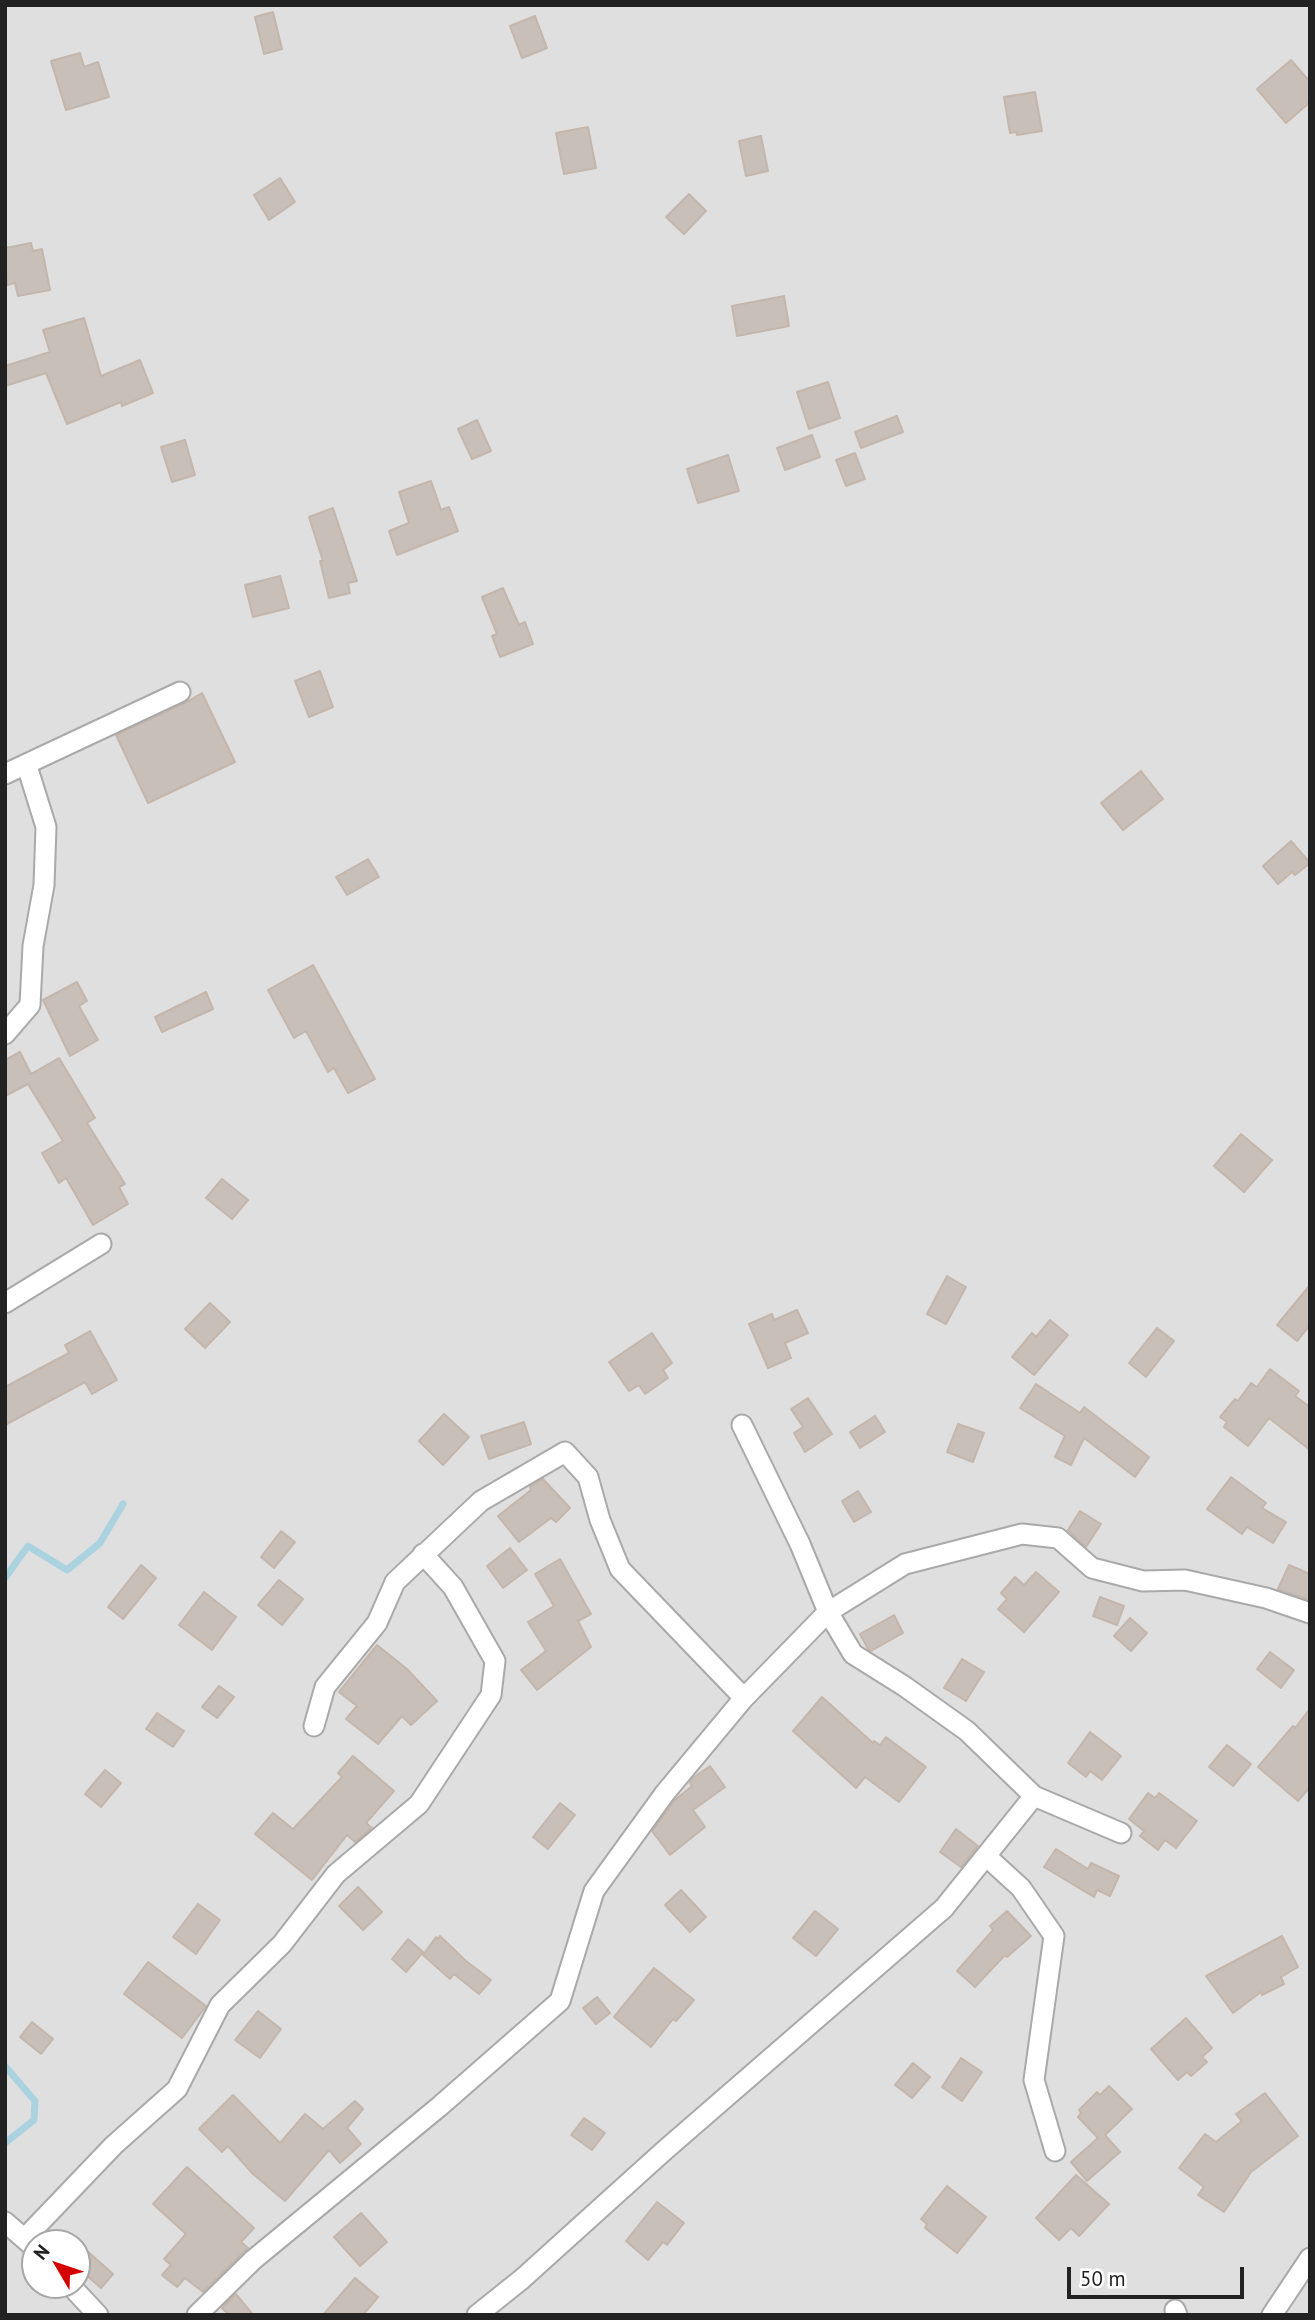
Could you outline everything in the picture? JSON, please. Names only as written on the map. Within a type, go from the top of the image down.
[{"type":"street","points":[[5,774],[180,692]]},
{"type":"street","points":[[5,1034],[30,1005],[33,946],[44,885],[46,827],[27,766]]},
{"type":"street","points":[[5,1303],[101,1244]]},
{"type":"street","points":[[742,1425],[800,1544],[828,1612],[853,1654],[967,1731],[1034,1796],[1121,1833]]},
{"type":"street","points":[[314,1726],[325,1687],[377,1623],[394,1582],[481,1501],[565,1452],[588,1476],[600,1520],[620,1569],[744,1698]]},
{"type":"street","points":[[197,2315],[253,2260],[440,2106],[561,2001],[594,1891],[665,1793],[744,1698],[828,1612],[905,1564],[1022,1534],[1058,1538],[1092,1568],[1143,1581],[1185,1580],[1266,1598],[1310,1613]]},
{"type":"street","points":[[41,2229],[114,2145],[177,2089],[220,2005],[282,1944],[336,1874],[419,1804],[491,1695],[495,1661],[453,1587],[423,1554]]},
{"type":"street","points":[[477,2315],[522,2279],[665,2150],[944,1908],[1034,1796]]},
{"type":"street","points":[[986,1856],[1021,1888],[1054,1936],[1034,2080],[1055,2151]]},
{"type":"street","points":[[5,2222],[21,2235]]},
{"type":"street","points":[[1272,2315],[1310,2258]]},
{"type":"street","points":[[83,2299],[98,2315]]},
{"type":"shaded area","points":[[5,5],[1310,5],[1310,2315],[5,2315]]},
{"type":"building","points":[[273,12],[282,49],[264,54],[255,17]]},
{"type":"building","points":[[535,16],[547,48],[522,58],[510,26]]},
{"type":"building","points":[[80,53],[84,67],[98,62],[109,97],[66,110],[51,61]]},
{"type":"building","points":[[1291,60],[1310,82],[1310,102],[1286,123],[1257,89]]},
{"type":"building","points":[[1035,92],[1042,131],[1017,135],[1016,132],[1010,133],[1004,97]]},
{"type":"building","points":[[588,127],[596,168],[564,174],[556,133]]},
{"type":"building","points":[[761,136],[768,171],[746,176],[739,141]]},
{"type":"building","points":[[280,178],[295,202],[269,220],[254,195]]},
{"type":"building","points":[[689,194],[706,211],[684,234],[666,217]]},
{"type":"building","points":[[31,243],[33,251],[42,249],[50,290],[18,296],[15,283],[7,285],[5,248]]},
{"type":"building","points":[[784,296],[789,326],[737,336],[732,306]]},
{"type":"building","points":[[84,318],[101,376],[140,360],[153,393],[122,406],[121,402],[67,424],[46,373],[5,386],[5,366],[50,352],[43,330]]},
{"type":"building","points":[[828,382],[840,418],[809,429],[797,392]]},
{"type":"building","points":[[897,416],[903,432],[861,448],[855,432]]},
{"type":"building","points":[[477,420],[491,451],[472,459],[458,429]]},
{"type":"building","points":[[812,435],[820,457],[785,470],[777,448]]},
{"type":"building","points":[[185,440],[195,475],[172,482],[161,447]]},
{"type":"building","points":[[855,453],[865,479],[846,486],[836,460]]},
{"type":"building","points":[[728,455],[739,491],[698,503],[687,469]]},
{"type":"building","points":[[431,481],[441,510],[449,507],[458,531],[397,555],[389,531],[409,523],[399,492]]},
{"type":"building","points":[[333,508],[357,581],[348,583],[350,593],[329,598],[320,561],[323,561],[309,517]]},
{"type":"building","points":[[280,576],[289,608],[253,617],[245,585]]},
{"type":"building","points":[[503,588],[519,625],[525,622],[533,644],[500,657],[492,636],[497,634],[482,597]]},
{"type":"building","points":[[320,671],[333,707],[309,717],[295,681]]},
{"type":"building","points":[[202,693],[235,762],[148,803],[116,735]]},
{"type":"building","points":[[1141,771],[1163,799],[1123,830],[1101,803]]},
{"type":"building","points":[[1291,841],[1310,863],[1295,875],[1292,872],[1278,884],[1263,866]]},
{"type":"building","points":[[368,859],[379,877],[347,895],[336,877]]},
{"type":"building","points":[[313,965],[375,1079],[348,1093],[334,1068],[328,1072],[306,1031],[294,1038],[268,990]]},
{"type":"building","points":[[77,982],[87,1001],[79,1006],[98,1040],[70,1056],[43,1000]]},
{"type":"building","points":[[206,992],[213,1009],[162,1032],[155,1017]]},
{"type":"building","points":[[20,1052],[31,1074],[59,1058],[95,1118],[87,1123],[125,1184],[119,1187],[128,1204],[93,1225],[66,1178],[59,1183],[42,1153],[63,1141],[28,1084],[5,1096],[5,1060]]},
{"type":"building","points":[[1241,1134],[1272,1160],[1244,1192],[1214,1166]]},
{"type":"building","points":[[222,1179],[248,1200],[232,1219],[206,1198]]},
{"type":"building","points":[[947,1276],[966,1287],[946,1324],[927,1314]]},
{"type":"building","points":[[1310,1285],[1310,1325],[1297,1341],[1277,1325]]},
{"type":"building","points":[[210,1303],[230,1322],[205,1348],[185,1329]]},
{"type":"building","points":[[797,1310],[808,1333],[785,1343],[791,1358],[768,1368],[749,1324],[772,1314],[774,1320]]},
{"type":"building","points":[[1050,1320],[1068,1335],[1034,1375],[1012,1357],[1032,1333],[1036,1337]]},
{"type":"building","points":[[1157,1328],[1174,1341],[1146,1377],[1129,1363]]},
{"type":"building","points":[[90,1331],[117,1380],[92,1394],[85,1382],[5,1425],[5,1387],[69,1353],[65,1345]]},
{"type":"building","points":[[652,1333],[672,1363],[663,1370],[668,1378],[645,1394],[639,1385],[629,1391],[609,1362]]},
{"type":"building","points":[[1270,1369],[1299,1391],[1295,1396],[1310,1407],[1310,1450],[1269,1418],[1248,1446],[1224,1427],[1227,1422],[1220,1417],[1235,1399],[1238,1401],[1251,1383],[1257,1387]]},
{"type":"building","points":[[1036,1384],[1080,1413],[1084,1407],[1149,1457],[1135,1477],[1084,1438],[1071,1465],[1055,1457],[1065,1436],[1020,1408]]},
{"type":"building","points":[[808,1398],[832,1434],[805,1452],[794,1433],[803,1427],[791,1409]]},
{"type":"building","points":[[444,1414],[469,1437],[443,1465],[419,1441]]},
{"type":"building","points":[[875,1416],[885,1432],[860,1448],[850,1432]]},
{"type":"building","points":[[524,1422],[531,1444],[489,1459],[481,1436]]},
{"type":"building","points":[[958,1424],[984,1433],[973,1462],[947,1452]]},
{"type":"building","points":[[1231,1477],[1266,1503],[1262,1508],[1286,1522],[1273,1543],[1247,1527],[1242,1534],[1207,1509]]},
{"type":"building","points":[[543,1479],[570,1508],[556,1522],[551,1518],[519,1542],[498,1516]]},
{"type":"building","points":[[858,1491],[871,1512],[854,1522],[842,1501]]},
{"type":"building","points":[[1080,1511],[1101,1524],[1086,1547],[1068,1530]]},
{"type":"building","points":[[281,1531],[295,1542],[274,1568],[261,1557]]},
{"type":"building","points":[[510,1548],[527,1570],[503,1588],[487,1566]]},
{"type":"building","points":[[560,1559],[591,1614],[578,1621],[591,1647],[537,1690],[521,1670],[546,1651],[528,1622],[554,1606],[535,1574]]},
{"type":"building","points":[[141,1565],[156,1578],[123,1619],[108,1607]]},
{"type":"building","points":[[1289,1565],[1310,1574],[1310,1600],[1278,1589]]},
{"type":"building","points":[[1036,1572],[1059,1592],[1024,1632],[998,1609],[1007,1599],[1001,1593],[1015,1577],[1024,1585]]},
{"type":"building","points":[[279,1580],[303,1599],[282,1625],[258,1605]]},
{"type":"building","points":[[204,1592],[236,1617],[212,1650],[179,1625]]},
{"type":"building","points":[[1100,1597],[1124,1606],[1117,1625],[1093,1616]]},
{"type":"building","points":[[894,1615],[903,1633],[871,1651],[868,1649],[860,1634]]},
{"type":"building","points":[[1130,1618],[1147,1633],[1131,1651],[1114,1636]]},
{"type":"building","points":[[377,1645],[407,1669],[437,1701],[411,1725],[402,1716],[378,1744],[346,1719],[357,1706],[339,1692]]},
{"type":"building","points":[[1270,1652],[1294,1670],[1281,1688],[1257,1669]]},
{"type":"building","points":[[962,1659],[984,1672],[966,1701],[944,1688]]},
{"type":"building","points":[[219,1686],[234,1697],[217,1718],[202,1707]]},
{"type":"building","points":[[822,1697],[873,1743],[874,1741],[880,1745],[886,1737],[926,1767],[899,1802],[865,1777],[856,1788],[793,1731]]},
{"type":"building","points":[[1310,1709],[1310,1787],[1298,1801],[1258,1767]]},
{"type":"building","points":[[157,1713],[184,1731],[173,1747],[146,1729]]},
{"type":"building","points":[[1090,1732],[1121,1756],[1102,1780],[1090,1771],[1086,1777],[1068,1763]]},
{"type":"building","points":[[1227,1745],[1251,1764],[1233,1786],[1209,1767]]},
{"type":"building","points":[[353,1756],[394,1791],[366,1823],[372,1828],[355,1842],[347,1835],[312,1880],[255,1834],[273,1813],[293,1829],[342,1777],[338,1773]]},
{"type":"building","points":[[710,1766],[725,1787],[693,1810],[705,1827],[670,1855],[652,1831],[675,1800],[692,1786],[690,1783],[693,1778]]},
{"type":"building","points":[[105,1770],[121,1783],[101,1807],[85,1794]]},
{"type":"building","points":[[1148,1793],[1155,1798],[1159,1793],[1197,1821],[1176,1848],[1165,1840],[1158,1850],[1140,1836],[1144,1831],[1129,1819]]},
{"type":"building","points":[[560,1803],[575,1815],[548,1849],[533,1837]]},
{"type":"building","points":[[956,1829],[978,1846],[961,1867],[940,1852]]},
{"type":"building","points":[[1056,1849],[1088,1869],[1091,1863],[1119,1876],[1110,1896],[1097,1890],[1094,1897],[1044,1867]]},
{"type":"building","points":[[358,1887],[382,1912],[363,1930],[339,1906]]},
{"type":"building","points":[[681,1890],[706,1917],[690,1932],[665,1905]]},
{"type":"building","points":[[198,1904],[220,1920],[196,1954],[173,1937]]},
{"type":"building","points":[[815,1911],[838,1929],[816,1956],[793,1938]]},
{"type":"building","points":[[1007,1911],[1031,1936],[1007,1957],[1005,1955],[975,1987],[957,1971],[993,1930],[990,1926]]},
{"type":"building","points":[[440,1936],[491,1980],[479,1994],[454,1974],[450,1979],[423,1955],[436,1937],[438,1939]]},
{"type":"building","points":[[1282,1936],[1298,1967],[1281,1977],[1284,1984],[1262,1995],[1261,1992],[1233,2013],[1206,1976]]},
{"type":"building","points":[[408,1939],[423,1952],[406,1972],[392,1959]]},
{"type":"building","points":[[148,1962],[206,2006],[182,2038],[124,1994]]},
{"type":"building","points":[[654,1968],[694,2000],[676,2021],[673,2019],[651,2047],[614,2017]]},
{"type":"building","points":[[597,1997],[610,2013],[596,2024],[583,2008]]},
{"type":"building","points":[[258,2011],[281,2029],[260,2058],[235,2040]]},
{"type":"building","points":[[1186,2018],[1212,2048],[1202,2057],[1207,2062],[1191,2076],[1187,2072],[1178,2080],[1151,2049]]},
{"type":"building","points":[[32,2022],[53,2039],[41,2054],[20,2037]]},
{"type":"building","points":[[961,2058],[982,2072],[962,2101],[942,2087]]},
{"type":"building","points":[[913,2063],[930,2077],[912,2098],[895,2085]]},
{"type":"building","points":[[1109,2086],[1132,2109],[1105,2135],[1120,2152],[1087,2181],[1071,2162],[1098,2138],[1078,2117],[1081,2113],[1079,2110],[1097,2092],[1100,2095]]},
{"type":"building","points":[[1265,2093],[1298,2136],[1251,2172],[1224,2212],[1198,2195],[1204,2187],[1179,2168],[1205,2134],[1216,2142],[1242,2121],[1236,2114]]},
{"type":"building","points":[[233,2095],[280,2143],[305,2114],[323,2129],[355,2101],[363,2109],[347,2128],[361,2144],[340,2163],[329,2150],[285,2201],[253,2174],[228,2146],[222,2152],[199,2129]]},
{"type":"building","points":[[584,2118],[605,2133],[592,2150],[571,2135]]},
{"type":"building","points":[[187,2167],[254,2228],[241,2242],[248,2248],[203,2292],[185,2278],[177,2287],[162,2275],[171,2265],[164,2259],[186,2234],[153,2204]]},
{"type":"building","points":[[1076,2175],[1109,2204],[1079,2236],[1071,2228],[1059,2240],[1036,2218]]},
{"type":"building","points":[[947,2186],[986,2217],[957,2253],[925,2228],[927,2224],[921,2219]]},
{"type":"building","points":[[657,2202],[684,2223],[667,2245],[663,2242],[648,2260],[626,2241]]},
{"type":"building","points":[[361,2213],[387,2242],[360,2266],[334,2237]]},
{"type":"building","points":[[91,2254],[113,2274],[101,2288],[91,2279]]},
{"type":"building","points":[[355,2278],[378,2297],[363,2315],[323,2315]]},
{"type":"building","points":[[236,2294],[253,2315],[229,2315],[222,2308]]},
{"type":"waterway","points":[[5,1578],[28,1546],[67,1570],[100,1543],[123,1504]]},
{"type":"waterway","points":[[5,2066],[35,2101],[34,2120],[5,2143]]}]
